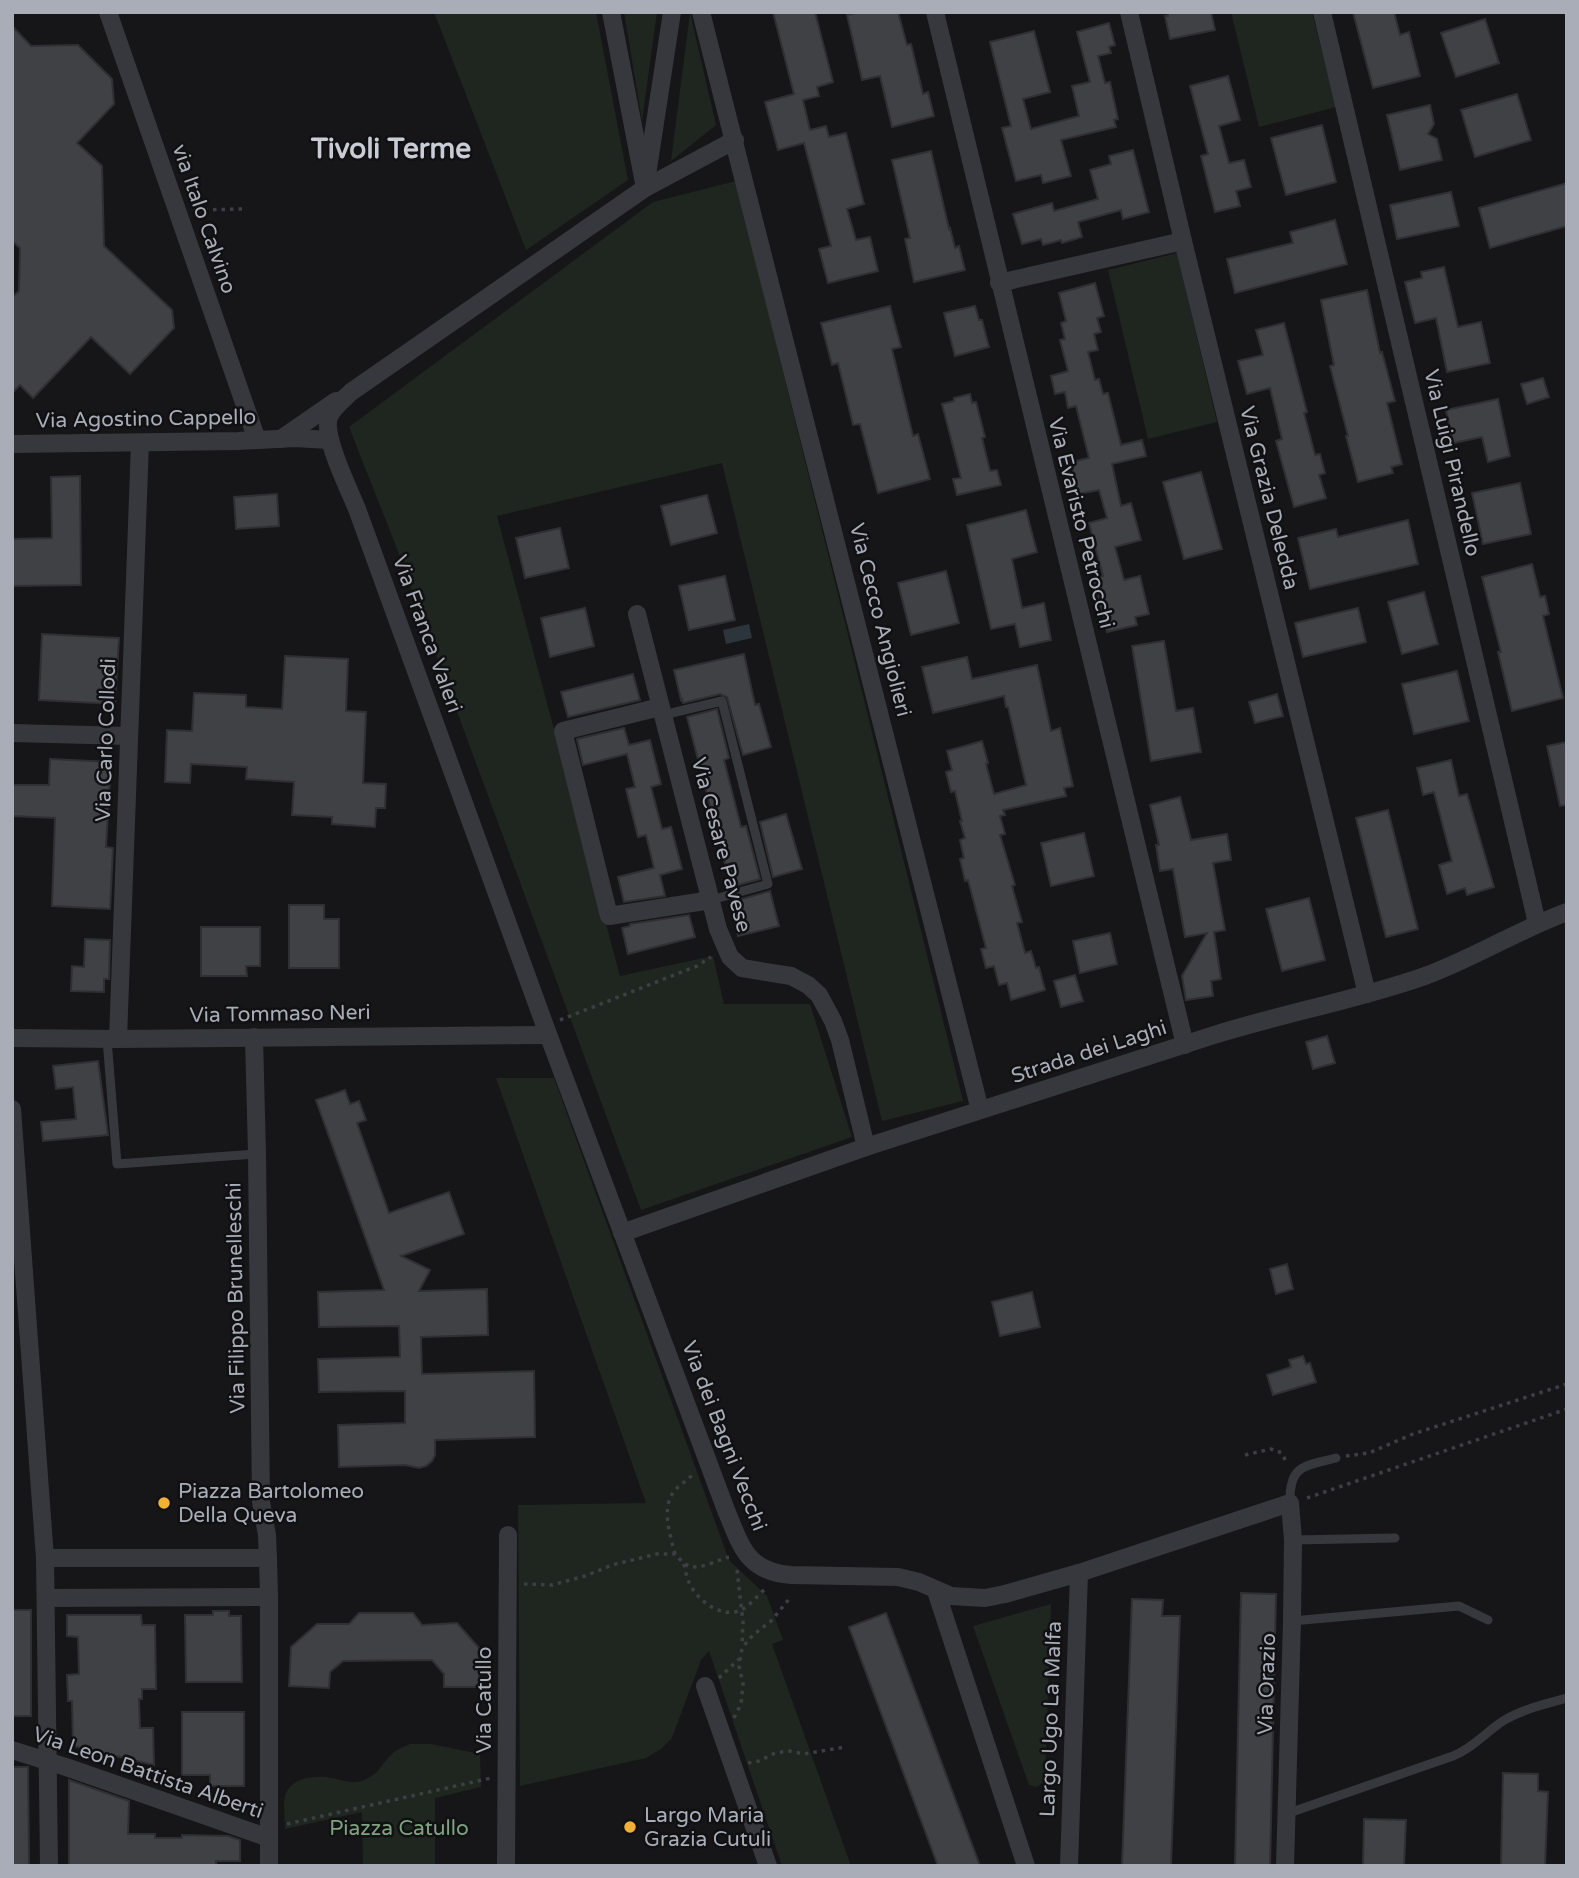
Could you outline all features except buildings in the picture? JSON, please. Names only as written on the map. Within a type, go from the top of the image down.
[{"type":"street","name":"via Italo Calvino","points":[[108,12],[257,440]]},
{"type":"street","points":[[611,12],[645,188]]},
{"type":"street","points":[[645,188],[672,12]]},
{"type":"street","name":"Via Cecco Angiolieri","points":[[701,12],[980,1110]]},
{"type":"street","name":"Via Evaristo Petrocchi","points":[[935,12],[1185,1045]]},
{"type":"street","name":"Via Grazia Deledda","points":[[1129,12],[1367,994]]},
{"type":"street","name":"Via Luigi Pirandello","points":[[1322,12],[1537,923]]},
{"type":"street","points":[[281,439],[645,188],[735,141]]},
{"type":"street","points":[[999,283],[1183,241]]},
{"type":"street","points":[[329,440],[330,416],[351,392]]},
{"type":"street","name":"Via Agostino Cappello","points":[[12,444],[329,440]]},
{"type":"street","name":"Via Franca Valeri","points":[[329,440],[357,509],[622,1233]]},
{"type":"street","name":"Via Carlo Collodi","points":[[112,1039],[129,736],[140,443]]},
{"type":"street","name":"Via Cesare Pavese","points":[[636,614],[725,948],[741,968],[791,976],[819,995],[833,1021],[839,1040],[866,1147]]},
{"type":"street","points":[[662,711],[564,731],[609,916],[711,900]]},
{"type":"street","points":[[12,733],[129,736]]},
{"type":"street","name":"Strada dei Laghi","points":[[622,1233],[980,1110],[1268,1018],[1367,994],[1430,974],[1537,923],[1567,912]]},
{"type":"street","name":"Via Tommaso Neri","points":[[12,1038],[112,1039],[546,1031]]},
{"type":"street","name":"Via Filippo Brunelleschi","points":[[254,1037],[261,1502],[268,1558]]},
{"type":"street","points":[[12,1109],[45,1558],[49,1866]]},
{"type":"street","name":"Via dei Bagni Vecchi","points":[[622,1233],[726,1510],[744,1551],[760,1567],[774,1574],[898,1577],[919,1582],[959,1598],[985,1598],[1079,1573],[1290,1503]]},
{"type":"street","name":"Via Orazio","points":[[1285,1866],[1292,1621],[1293,1540],[1290,1503]]},
{"type":"street","name":"Via Catullo","points":[[506,1866],[508,1535]]},
{"type":"street","points":[[45,1558],[268,1558],[269,1866]]},
{"type":"street","name":"Largo Ugo La Malfa","points":[[1069,1866],[1079,1573]]},
{"type":"street","name":"Largo Ugo La Malfa","points":[[936,1591],[1026,1866]]},
{"type":"street","points":[[46,1598],[269,1597]]},
{"type":"street","points":[[705,1686],[768,1866]]},
{"type":"street","name":"Via Leon Battista Alberti","points":[[12,1750],[269,1833]]},
{"type":"lane","points":[[662,711],[722,701],[768,884],[711,900]]},
{"type":"lane","points":[[112,1039],[117,1164],[257,1154]]},
{"type":"lane","points":[[1290,1503],[1293,1476],[1306,1467],[1336,1458]]},
{"type":"lane","points":[[1293,1540],[1395,1538]]},
{"type":"lane","points":[[1292,1621],[1459,1606],[1488,1619]]},
{"type":"lane","points":[[1286,1814],[1453,1756],[1476,1743],[1509,1718],[1567,1698]]},
{"type":"path","points":[[177,211],[243,209]]},
{"type":"path","points":[[546,1031],[697,966],[725,948]]},
{"type":"path","points":[[1336,1458],[1369,1453],[1413,1434],[1567,1384]]},
{"type":"path","points":[[1290,1503],[1567,1409]]},
{"type":"path","points":[[1245,1455],[1271,1449],[1282,1453],[1293,1476]]},
{"type":"path","points":[[705,1455],[691,1476],[674,1491],[668,1506],[668,1523],[675,1554],[691,1567],[702,1566],[744,1551]]},
{"type":"path","points":[[721,1732],[733,1720],[741,1704],[743,1684],[739,1659],[743,1622],[737,1568],[744,1551]]},
{"type":"path","points":[[508,1584],[552,1585],[612,1565],[657,1555],[675,1554]]},
{"type":"path","points":[[684,1564],[696,1595],[709,1606],[728,1612],[742,1609],[781,1575]]},
{"type":"path","points":[[742,1648],[771,1621],[790,1598]]},
{"type":"path","points":[[705,1686],[719,1678],[739,1659]]},
{"type":"path","points":[[732,1764],[759,1761],[775,1753],[789,1751],[804,1754],[845,1747]]},
{"type":"path","points":[[269,1833],[507,1774]]},
{"type":"green space","points":[[434,12],[596,12],[628,180],[526,250]]},
{"type":"green space","points":[[624,12],[657,12],[642,121]]},
{"type":"green space","points":[[690,12],[716,125],[671,161]]},
{"type":"green space","points":[[1231,12],[1312,12],[1336,107],[1259,127]]},
{"type":"green space","points":[[736,181],[963,1101],[882,1121],[722,463],[497,516],[620,976],[713,956],[724,1004],[810,1004],[852,1137],[641,1210],[394,541],[349,427],[653,202]]},
{"type":"green space","points":[[1177,253],[1217,422],[1148,439],[1108,270]]},
{"type":"green space","points":[[496,1078],[554,1078],[729,1560],[767,1596],[783,1640],[772,1644],[851,1866],[782,1866],[709,1651],[701,1660],[672,1738],[661,1749],[646,1758],[520,1786],[518,1505],[646,1503]]},
{"type":"green space","points":[[1051,1604],[1045,1781],[1037,1787],[1029,1785],[973,1626]]},
{"type":"green space","name":"Piazza Catullo","points":[[410,1744],[431,1744],[480,1754],[481,1787],[435,1798],[435,1866],[363,1866],[362,1812],[285,1829],[285,1796],[292,1785],[304,1779],[319,1777],[352,1782],[364,1780],[377,1771],[393,1753]]},
{"type":"shaded area","points":[[749,624],[752,638],[726,644],[723,630]]},
{"type":"place","name":"Piazza Bartolomeo Della Queva","points":[[164,1503]]},
{"type":"place","name":"Largo Maria Grazia Cutuli","points":[[630,1827]]},
{"type":"district","name":"Tivoli Terme","points":[[391,149]]}]
